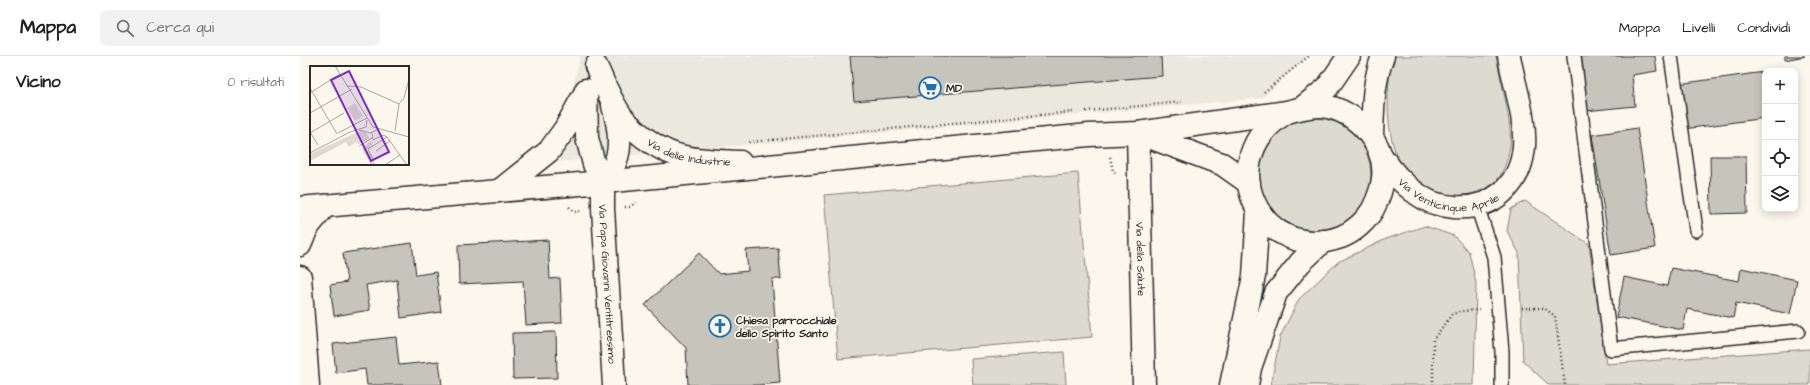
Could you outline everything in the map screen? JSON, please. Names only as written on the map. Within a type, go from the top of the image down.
[{"type":"main road","points":[[300,208],[787,165],[1081,135],[1138,133],[1295,110],[1323,106],[1339,110],[1357,119],[1372,136],[1382,157],[1384,177],[1380,197],[1368,217],[1353,230],[1342,236],[1323,241],[1308,242],[1288,236],[1272,226],[1258,210],[1253,199],[1249,184],[1249,160],[1256,142],[1265,129],[1276,119],[1295,110],[1327,88],[1349,56]]},
{"type":"main road","points":[[1372,136],[1377,71],[1383,56]]},
{"type":"main road","name":"Via Venticinque Aprile","points":[[1382,157],[1398,179],[1426,200],[1442,205],[1476,206],[1489,202],[1503,192],[1513,181],[1524,147],[1523,125],[1508,56]]},
{"type":"main road","name":"Via delle Industrie","points":[[499,191],[549,151],[566,129],[586,90],[596,61]]},
{"type":"main road","name":"Via delle Industrie","points":[[596,61],[611,99],[619,132],[619,147],[616,162],[603,182]]},
{"type":"main road","name":"Via delle Industrie","points":[[586,90],[587,138],[594,164],[603,182]]},
{"type":"main road","name":"Via delle Industrie","points":[[611,99],[624,118],[638,132],[666,151],[684,157],[709,160],[787,165]]},
{"type":"main road","points":[[1138,133],[1222,164],[1249,184]]},
{"type":"main road","name":"Via della Salute","points":[[1138,133],[1144,385]]},
{"type":"main road","name":"Via Papa Giovanni Ventitreesimo","points":[[603,182],[603,209],[614,385]]},
{"type":"main road","points":[[300,245],[307,228],[325,206]]},
{"type":"main road","points":[[1231,385],[1254,276],[1258,210]]},
{"type":"main road","points":[[1247,385],[1250,368],[1276,293],[1300,263],[1323,241]]},
{"type":"main road","points":[[300,277],[308,385]]},
{"type":"lane","points":[[1574,56],[1611,349],[1798,331]]},
{"type":"lane","points":[[1671,56],[1696,230]]},
{"type":"lane","points":[[1476,206],[1494,257],[1502,352],[1502,385]]},
{"type":"path","points":[[1259,96],[1309,56]]},
{"type":"path","points":[[743,142],[1189,102]]},
{"type":"path","points":[[1104,155],[1110,157],[1113,171],[1119,175]]},
{"type":"path","points":[[1522,308],[1544,308],[1556,316],[1565,385]]},
{"type":"path","points":[[1433,385],[1433,340],[1452,314],[1462,310],[1480,310]]},
{"type":"shaded area","points":[[580,56],[1309,56],[1262,98],[556,162]]},
{"type":"shaded area","points":[[1393,56],[1496,56],[1510,127],[1509,151],[1500,177],[1497,181],[1483,190],[1472,194],[1449,195],[1427,189],[1418,184],[1409,176],[1395,151],[1391,135],[1388,102],[1390,70]]},
{"type":"shaded area","points":[[1314,118],[1336,122],[1346,127],[1362,143],[1367,153],[1371,175],[1367,197],[1362,207],[1346,223],[1336,228],[1314,232],[1292,228],[1282,223],[1266,207],[1261,197],[1257,175],[1261,153],[1266,143],[1282,127],[1292,122]]},
{"type":"shaded area","points":[[1078,173],[1092,337],[838,359],[824,195]]},
{"type":"shaded area","points":[[1525,201],[1589,244],[1606,364],[1810,349],[1810,385],[1549,385],[1523,361],[1519,253],[1507,231],[1511,209]]},
{"type":"shaded area","points":[[1425,226],[1454,236],[1469,252],[1476,283],[1474,385],[1271,385],[1280,337],[1299,299],[1338,262],[1386,239]]},
{"type":"shaded area","points":[[1064,352],[1066,385],[973,385],[971,359]]},
{"type":"building","name":"MD","points":[[850,56],[1161,56],[1162,76],[854,101]]},
{"type":"building","points":[[1579,56],[1655,56],[1657,71],[1632,75],[1635,106],[1585,111]]},
{"type":"building","points":[[1785,56],[1805,56],[1785,60]]},
{"type":"building","points":[[1762,72],[1762,118],[1684,129],[1678,84]]},
{"type":"building","points":[[1637,128],[1655,248],[1611,255],[1592,135]]},
{"type":"building","points":[[1710,156],[1746,156],[1747,213],[1711,214]]},
{"type":"building","points":[[548,240],[550,279],[560,278],[562,323],[526,325],[523,281],[459,284],[458,245]]},
{"type":"building","points":[[412,243],[416,275],[436,272],[441,312],[401,318],[397,280],[366,285],[370,310],[334,316],[330,285],[347,282],[343,253]]},
{"type":"building","name":"Chiesa parrocchiale dello Spirito Santo","points":[[778,248],[781,279],[772,279],[780,383],[758,385],[688,385],[686,348],[645,305],[699,253],[719,274],[748,271],[746,250]]},
{"type":"building","points":[[1671,268],[1739,281],[1741,268],[1797,280],[1790,314],[1736,303],[1733,318],[1687,309],[1683,330],[1616,317],[1624,277],[1667,286]]},
{"type":"building","points":[[556,332],[557,378],[513,379],[512,333]]},
{"type":"building","points":[[396,337],[399,365],[439,361],[442,385],[367,385],[365,369],[336,373],[333,344]]},
{"type":"place","name":"MD","points":[[930,88]]},
{"type":"place","name":"Chiesa parrocchiale dello Spirito Santo","points":[[720,326]]}]
